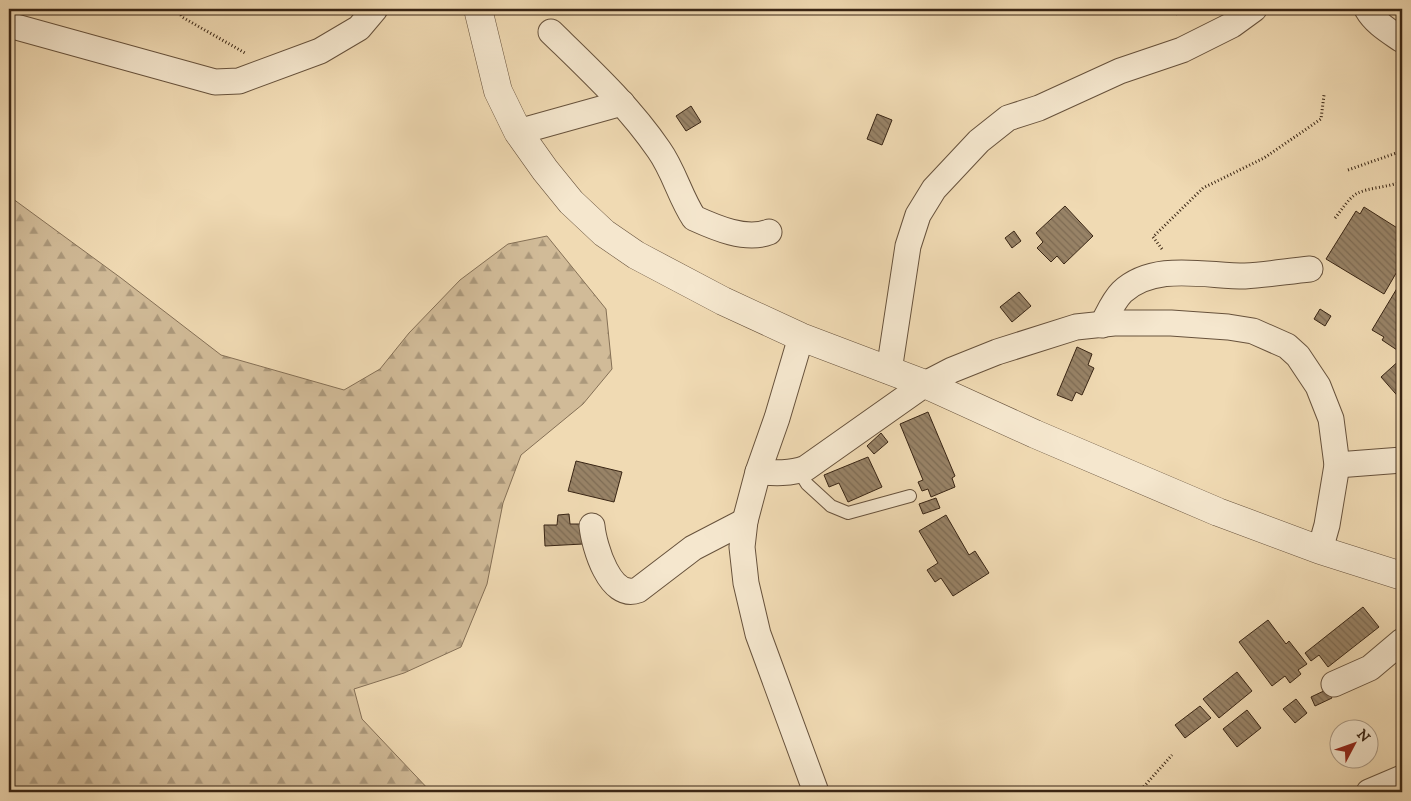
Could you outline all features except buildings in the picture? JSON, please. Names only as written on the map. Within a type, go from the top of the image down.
[{"type":"street","points":[[9,25],[215,82],[239,81],[320,51],[359,28],[375,9]]},
{"type":"street","points":[[478,9],[498,91],[518,132],[544,170],[566,195],[604,233],[636,255],[723,301],[801,337],[925,384],[1044,438],[1209,508],[1320,550],[1402,576]]},
{"type":"street","points":[[888,371],[908,246],[918,215],[934,189],[979,141],[1008,118],[1039,108],[1120,71],[1182,50],[1232,24],[1254,9]]},
{"type":"street","points":[[1367,9],[1371,16],[1402,40]]},
{"type":"street","points":[[552,32],[622,103],[661,152],[694,218],[738,233],[759,236],[769,232]]},
{"type":"street","points":[[518,132],[622,103]]},
{"type":"street","points":[[1102,325],[1122,292],[1140,281],[1165,273],[1246,276],[1310,269]]},
{"type":"street","points":[[758,472],[778,473],[799,471],[806,468],[925,384],[952,370],[997,352],[1076,328],[1102,325],[1170,323],[1228,327],[1253,331],[1287,346],[1298,356],[1318,386],[1331,419],[1337,464],[1327,525],[1320,550]]},
{"type":"street","points":[[801,337],[777,418],[758,472],[745,521],[742,547],[743,568],[758,634],[816,792]]},
{"type":"street","points":[[1337,464],[1402,460]]},
{"type":"street","points":[[592,526],[600,560],[615,584],[624,591],[631,593],[638,590],[693,548],[745,521]]},
{"type":"street","points":[[1334,684],[1370,668],[1402,641]]},
{"type":"street","points":[[1370,792],[1402,778]]},
{"type":"lane","points":[[799,471],[808,484],[831,506],[848,513],[910,496]]},
{"type":"path","points":[[177,9],[182,18],[272,68]]},
{"type":"path","points":[[1197,274],[1160,247],[1153,237],[1203,188],[1264,158],[1321,119],[1324,95]]},
{"type":"path","points":[[1348,170],[1402,151]]},
{"type":"path","points":[[1335,218],[1355,195],[1402,181]]},
{"type":"path","points":[[1139,792],[1172,755]]},
{"type":"green space","points":[[9,196],[121,278],[221,355],[344,390],[380,369],[409,333],[460,280],[508,244],[547,236],[606,309],[612,369],[583,404],[521,455],[503,503],[487,584],[461,647],[404,673],[354,689],[362,719],[431,792],[9,792]]}]
